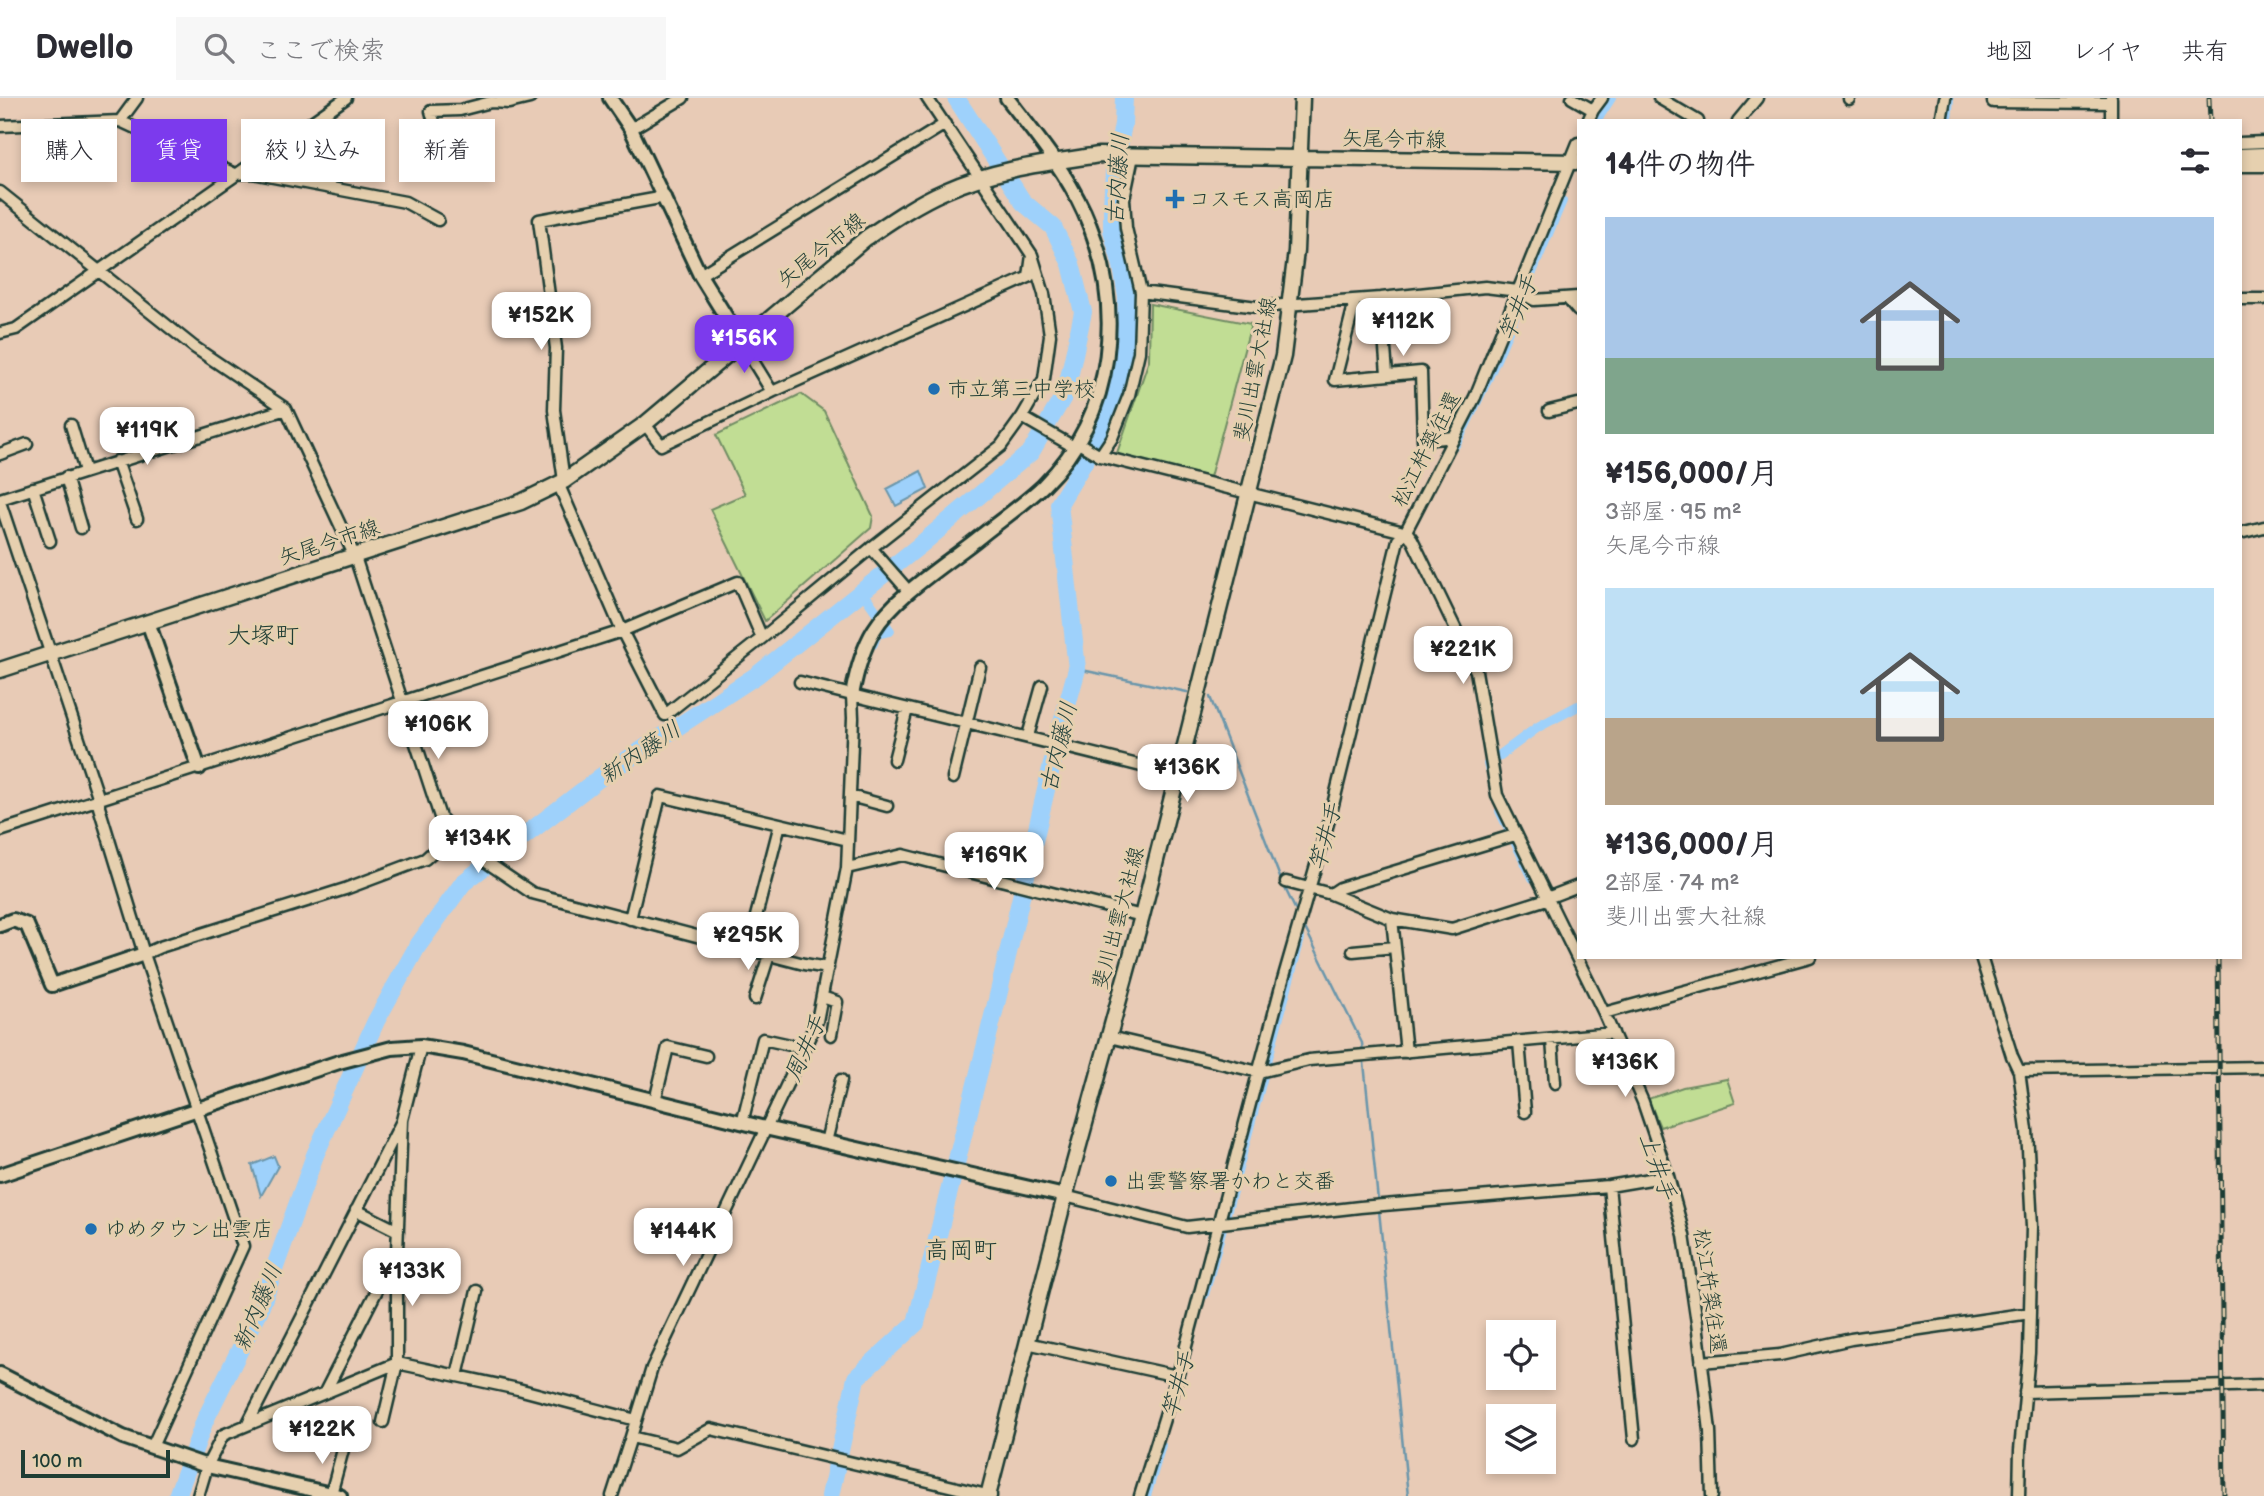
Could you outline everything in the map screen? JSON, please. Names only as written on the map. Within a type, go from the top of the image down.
[{"type":"main road","name":"斐川出雲大社線","points":[[989,1496],[1065,1196],[1142,916],[1283,356],[1296,251],[1301,98]]},
{"type":"main road","name":"矢尾今市線","points":[[0,670],[521,502],[561,482],[645,424],[866,238],[902,214],[946,191],[980,178],[1037,163],[1099,155],[1575,162]]},
{"type":"main road","points":[[2242,156],[2264,155]]},
{"type":"street","points":[[120,121],[137,98]]},
{"type":"street","points":[[434,119],[432,111],[460,110],[491,102],[509,103],[530,98]]},
{"type":"street","points":[[610,98],[631,129],[700,275],[772,392]]},
{"type":"street","points":[[631,129],[683,98]]},
{"type":"street","points":[[665,197],[539,220],[556,348],[554,410],[561,482],[622,631],[665,715],[1001,446],[1023,417],[1044,379],[1050,335],[1044,294],[1032,255],[927,98]]},
{"type":"street","points":[[612,1496],[652,1368],[817,1021],[847,868],[852,695],[855,678],[874,630],[907,590],[1043,486],[1087,427],[1105,372],[1110,316],[1101,258],[1084,211],[1056,162],[1007,98]]},
{"type":"street","points":[[1572,98],[1593,110]]},
{"type":"street","points":[[1589,119],[1602,98]]},
{"type":"street","points":[[1659,98],[1695,119]]},
{"type":"street","points":[[1740,119],[1757,98]]},
{"type":"street","points":[[1941,119],[1945,98]]},
{"type":"street","points":[[1993,98],[1993,102],[2111,101],[2111,119]]},
{"type":"street","points":[[0,333],[16,328],[99,272],[339,100]]},
{"type":"street","points":[[0,126],[120,121],[236,174],[252,173],[405,202],[438,220]]},
{"type":"street","points":[[700,275],[944,124]]},
{"type":"street","points":[[2242,143],[2264,142]]},
{"type":"street","points":[[1100,456],[1112,438],[1129,395],[1139,352],[1141,292],[1126,228],[1124,199],[1133,156]]},
{"type":"street","name":"松江杵築往還","points":[[1575,162],[1475,397],[1405,533],[1412,539],[1476,671],[1497,795],[1613,1033],[1643,1102],[1668,1176],[1684,1235],[1697,1323],[1710,1431],[1712,1496]]},
{"type":"street","points":[[2242,166],[2264,166]]},
{"type":"street","points":[[0,192],[194,347],[286,409],[355,557],[440,817],[467,846],[532,893],[828,968]]},
{"type":"street","points":[[645,424],[661,445],[772,392],[1029,277],[1032,255]]},
{"type":"street","points":[[1141,292],[1257,307],[1485,287],[1518,291],[1534,300],[1573,297]]},
{"type":"street","points":[[1381,298],[1387,374]]},
{"type":"street","points":[[2242,299],[2264,299]]},
{"type":"street","points":[[1355,300],[1335,380],[1421,372],[1423,440],[1454,437]]},
{"type":"street","points":[[1549,411],[1577,404]]},
{"type":"street","points":[[152,1447],[243,1246],[144,954],[99,807],[99,799],[0,500],[286,409]]},
{"type":"street","points":[[1023,417],[1100,456],[1405,533],[1398,540],[1334,799],[1220,1223],[1140,1496]]},
{"type":"street","points":[[71,425],[85,471]]},
{"type":"street","points":[[0,454],[27,444]]},
{"type":"street","points":[[117,461],[137,519]]},
{"type":"street","points":[[66,477],[81,528]]},
{"type":"street","points":[[33,488],[50,541]]},
{"type":"street","points":[[2242,532],[2264,527]]},
{"type":"street","points":[[872,549],[907,590]]},
{"type":"street","points":[[0,831],[622,631],[738,582],[762,638]]},
{"type":"street","points":[[148,622],[199,768]]},
{"type":"street","points":[[953,778],[980,667]]},
{"type":"street","points":[[800,682],[964,724],[1028,736],[1176,775]]},
{"type":"street","points":[[1028,736],[1042,686]]},
{"type":"street","points":[[894,760],[907,709]]},
{"type":"street","points":[[630,919],[660,796],[848,840]]},
{"type":"street","points":[[849,796],[887,806]]},
{"type":"street","points":[[753,928],[780,824]]},
{"type":"street","points":[[0,925],[13,920],[27,925],[52,985],[160,947],[345,889],[425,859],[455,832]]},
{"type":"street","points":[[1331,894],[1340,888],[1515,835]]},
{"type":"street","points":[[847,868],[904,855],[1142,916]]},
{"type":"street","points":[[1286,881],[1309,890],[1331,894],[1392,919],[1452,929],[1547,899],[1577,886]]},
{"type":"street","points":[[1392,919],[1406,1052]]},
{"type":"street","points":[[1353,951],[1395,947]]},
{"type":"street","points":[[755,999],[769,955]]},
{"type":"street","points":[[1604,1013],[1803,959]]},
{"type":"street","points":[[1982,959],[2019,1071],[2027,1130],[2032,1227],[2031,1313],[2019,1496]]},
{"type":"street","points":[[822,997],[837,1002],[831,1035]]},
{"type":"street","points":[[1108,1037],[1259,1072],[1309,1060],[1613,1033]]},
{"type":"street","points":[[742,1123],[763,1039],[804,1048]]},
{"type":"street","points":[[1552,1039],[1555,1083]]},
{"type":"street","points":[[1519,1041],[1525,1112]]},
{"type":"street","points":[[383,1422],[397,1363],[397,1252],[402,1120],[421,1046]]},
{"type":"street","points":[[0,1174],[340,1062],[392,1048],[421,1046],[742,1123],[1065,1196],[1187,1227],[1360,1207],[1609,1186],[1668,1176]]},
{"type":"street","points":[[654,1101],[668,1046],[706,1056]]},
{"type":"street","points":[[2019,1071],[2264,1066]]},
{"type":"street","points":[[826,1142],[841,1080]]},
{"type":"street","points":[[247,1425],[402,1120]]},
{"type":"street","points":[[1609,1186],[1634,1439]]},
{"type":"street","points":[[356,1210],[398,1231]]},
{"type":"street","points":[[325,1392],[397,1252]]},
{"type":"street","points":[[457,1376],[477,1291]]},
{"type":"street","points":[[1701,1362],[1780,1355],[1852,1339],[2031,1313]]},
{"type":"street","points":[[1027,1343],[1177,1376]]},
{"type":"street","points":[[198,1496],[207,1466],[223,1435],[397,1363],[636,1420]]},
{"type":"street","points":[[0,1374],[123,1437],[207,1466],[335,1495],[344,1446]]},
{"type":"street","points":[[2025,1392],[2264,1385]]},
{"type":"street","points":[[631,1437],[677,1447],[711,1429],[989,1496]]},
{"type":"green space","points":[[1150,304],[1251,324],[1210,477],[1116,456],[1149,360]]},
{"type":"green space","points":[[801,394],[824,411],[873,516],[871,528],[765,621],[710,509],[745,494],[716,435]]},
{"type":"green space","points":[[1727,1079],[1735,1103],[1660,1127],[1648,1099],[1683,1087]]},
{"type":"water","points":[[921,471],[928,489],[896,506],[887,489]]},
{"type":"water","points":[[274,1156],[278,1166],[261,1196],[252,1165]]},
{"type":"waterway","name":"新内藤川","points":[[177,1496],[205,1420],[260,1309],[315,1155],[376,1021],[417,947],[463,883],[602,776],[757,675],[919,546],[1031,452],[1066,392],[1083,312],[1071,264],[1053,227],[1023,202],[956,98]]},
{"type":"waterway","name":"古内藤川","points":[[830,1496],[856,1378],[916,1323],[1077,669],[1059,504],[1087,457],[1114,403],[1124,357],[1127,298],[1112,230],[1114,172],[1123,124],[1124,98]]},
{"type":"waterway","name":"竿井手","points":[[1597,119],[1611,98]]},
{"type":"waterway","name":"上井手","points":[[1947,119],[1949,99]]},
{"type":"waterway","name":"竿井手","points":[[1455,445],[1498,355],[1562,201]]},
{"type":"waterway","name":"周井手","points":[[861,590],[890,631],[877,634],[873,644]]},
{"type":"waterway","points":[[1077,669],[1187,692]]},
{"type":"waterway","points":[[1210,697],[1281,880],[1298,915]]},
{"type":"waterway","name":"上井手","points":[[1489,768],[1488,764],[1538,727],[1577,707]]},
{"type":"waterway","name":"上井手","points":[[1500,811],[1533,878]]},
{"type":"waterway","points":[[1303,924],[1362,1043],[1408,1496]]},
{"type":"waterway","name":"竿井手","points":[[1204,1295],[1300,939]]},
{"type":"waterway","name":"竿井手","points":[[1146,1496],[1161,1445]]},
{"type":"railway","points":[[2209,98],[2210,119]]},
{"type":"railway","points":[[2218,959],[2224,1496]]},
{"type":"place","name":"コスモス高岡店","points":[[1175,199]]},
{"type":"place","name":"市立第三中学校","points":[[934,389]]},
{"type":"place","name":"出雲警察署かわと交番","points":[[1111,1181]]},
{"type":"place","name":"ゆめタウン出雲店","points":[[91,1229]]},
{"type":"district","name":"大塚町","points":[[263,635]]},
{"type":"district","name":"高岡町","points":[[961,1250]]}]
